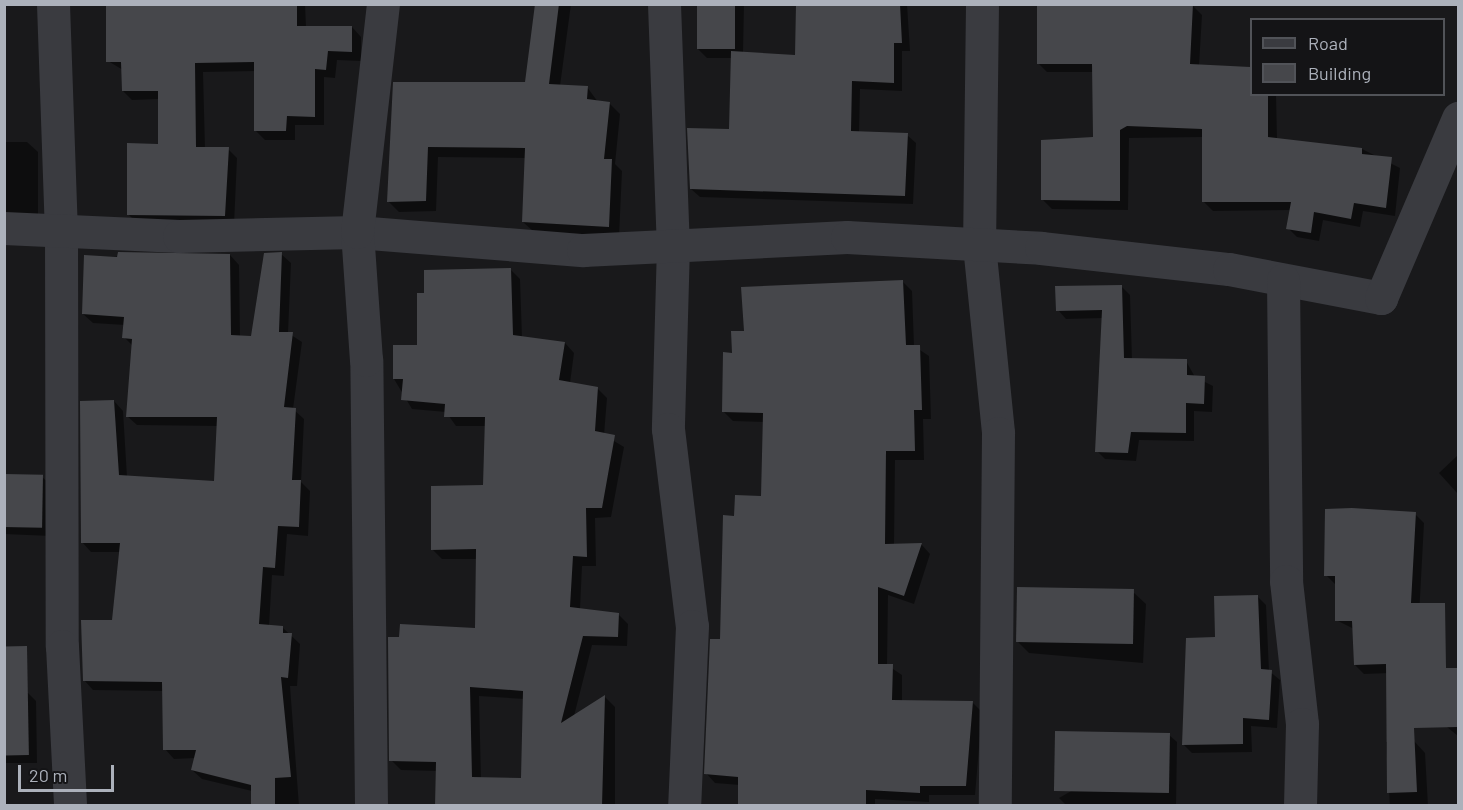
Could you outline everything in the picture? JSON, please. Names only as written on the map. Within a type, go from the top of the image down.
[{"type":"street","points":[[53,4],[61,230],[62,645],[70,806]]},
{"type":"street","points":[[371,806],[366,360],[357,232],[383,4]]},
{"type":"street","points":[[664,4],[673,245],[668,429],[692,626],[684,806]]},
{"type":"street","points":[[982,4],[979,245],[998,433],[995,806]]},
{"type":"street","points":[[4,228],[179,236],[357,232],[583,250],[847,237],[979,245],[1283,280],[1381,298],[1458,118]]},
{"type":"street","points":[[1283,280],[1286,581],[1302,724],[1300,806]]},
{"type":"building","points":[[106,4],[297,4],[297,26],[352,26],[352,52],[328,51],[326,70],[315,69],[315,117],[287,116],[286,131],[254,131],[254,62],[195,63],[196,147],[229,147],[225,216],[127,215],[127,143],[158,144],[158,91],[122,91],[121,62],[106,62]]},
{"type":"building","points":[[535,4],[559,4],[549,84],[588,86],[587,99],[610,102],[604,159],[612,159],[609,227],[522,222],[525,148],[428,147],[426,201],[387,202],[393,82],[525,82]]},
{"type":"building","points":[[697,4],[735,4],[735,49],[697,49]]},
{"type":"building","points":[[796,4],[900,4],[902,43],[894,43],[894,83],[852,81],[851,131],[908,133],[905,196],[690,189],[687,128],[729,129],[731,51],[795,55]]},
{"type":"building","points":[[1037,4],[1193,4],[1190,64],[1250,67],[1250,96],[1268,96],[1268,137],[1362,148],[1362,154],[1392,157],[1386,208],[1354,203],[1351,219],[1314,212],[1311,233],[1286,229],[1291,202],[1202,202],[1202,129],[1127,126],[1120,130],[1120,201],[1041,200],[1041,140],[1093,137],[1092,64],[1037,64]]},
{"type":"building","points":[[118,252],[230,254],[231,335],[251,336],[264,253],[282,252],[279,332],[293,332],[284,407],[296,408],[292,480],[301,480],[299,527],[278,526],[275,568],[263,567],[259,624],[283,626],[283,633],[292,633],[288,678],[281,677],[291,777],[275,778],[275,806],[251,806],[251,785],[191,770],[196,750],[163,750],[162,682],[83,681],[81,620],[112,620],[120,543],[81,543],[80,401],[114,400],[119,475],[214,481],[217,417],[126,417],[132,339],[122,338],[124,317],[82,314],[84,255],[117,257]]},
{"type":"building","points":[[511,268],[513,335],[565,342],[559,380],[598,387],[595,431],[615,435],[602,508],[586,508],[587,557],[573,556],[570,607],[619,613],[618,637],[583,636],[561,723],[605,695],[602,806],[435,806],[436,762],[389,761],[388,637],[399,637],[400,624],[475,628],[476,549],[431,550],[431,486],[483,485],[485,417],[444,417],[445,404],[401,400],[403,379],[393,379],[393,345],[417,345],[417,293],[424,293],[424,270]],"holes":[[[470,687],[523,691],[521,778],[472,777]]]},
{"type":"building","points":[[903,280],[906,345],[920,345],[922,410],[914,410],[915,451],[886,451],[885,544],[922,543],[904,596],[878,587],[878,664],[893,664],[892,700],[973,701],[966,786],[920,786],[920,793],[866,790],[866,806],[738,806],[738,777],[704,774],[710,639],[720,639],[723,515],[734,516],[735,495],[761,496],[763,413],[722,412],[723,352],[732,353],[731,331],[744,331],[741,287]]},
{"type":"building","points":[[1122,285],[1124,358],[1187,359],[1187,375],[1205,376],[1204,404],[1186,403],[1186,433],[1131,432],[1128,453],[1095,452],[1102,310],[1056,311],[1055,286]]},
{"type":"building","points":[[4,474],[43,475],[42,528],[4,527]]},
{"type":"building","points":[[1352,508],[1416,512],[1411,603],[1445,603],[1446,668],[1458,668],[1458,727],[1414,728],[1417,792],[1387,793],[1386,664],[1354,665],[1352,621],[1335,621],[1335,576],[1324,576],[1325,509]]},
{"type":"building","points":[[1017,587],[1134,589],[1133,644],[1016,642]]},
{"type":"building","points":[[1258,595],[1261,669],[1272,670],[1269,720],[1243,718],[1243,744],[1182,745],[1186,638],[1215,637],[1214,596]]},
{"type":"building","points":[[4,646],[27,646],[29,755],[6,755]]},
{"type":"building","points":[[1055,731],[1170,733],[1169,793],[1054,791]]}]
